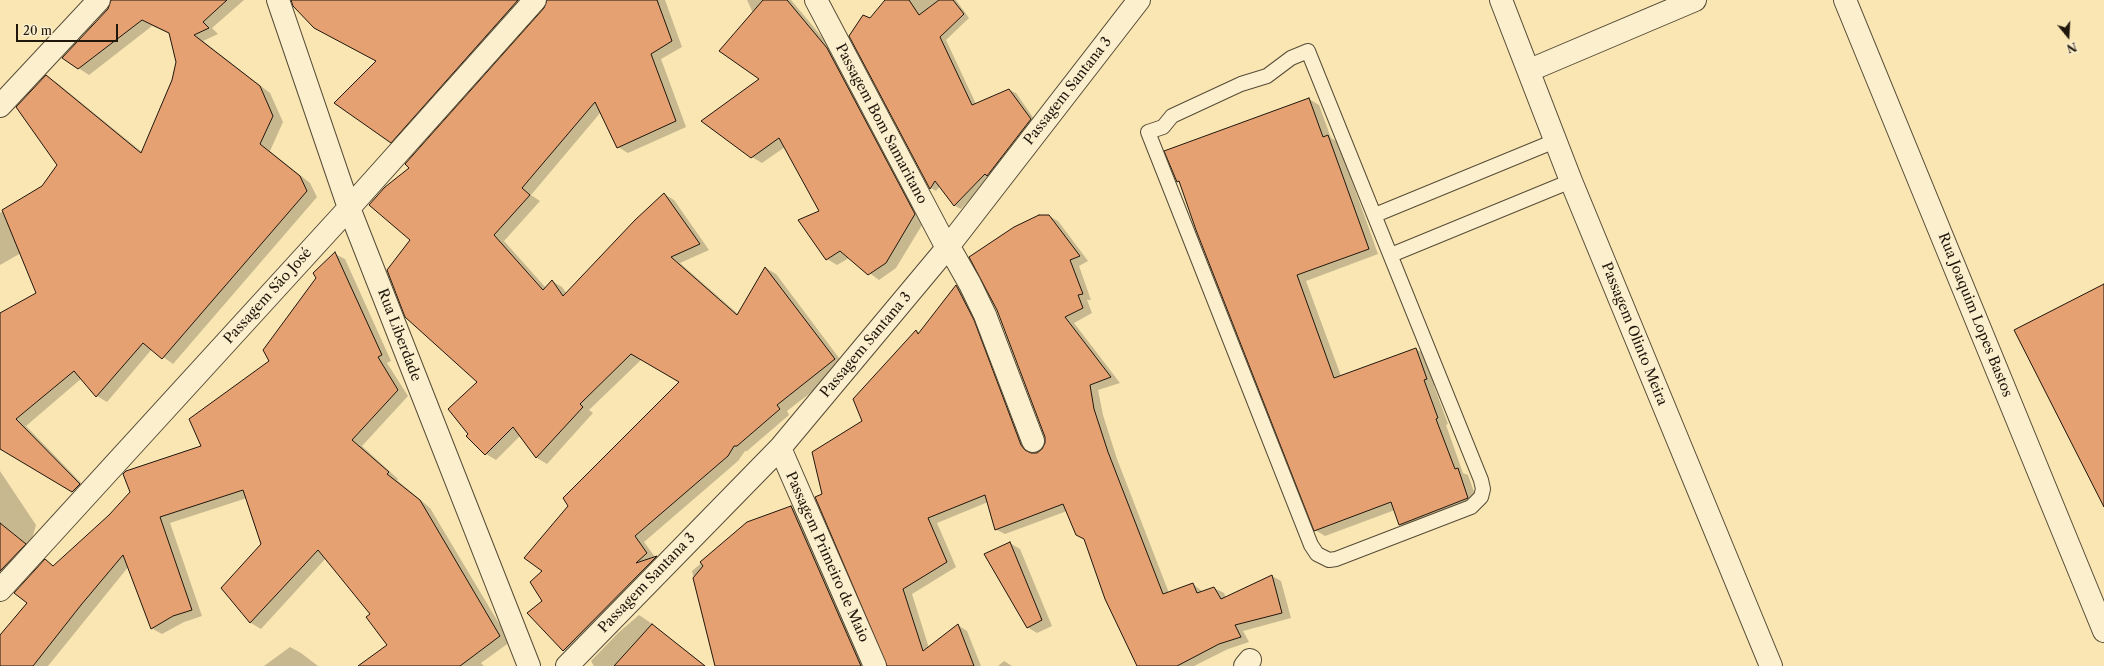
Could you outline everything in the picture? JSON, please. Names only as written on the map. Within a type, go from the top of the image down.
[{"type":"street","points":[[0,106],[99,0]]},
{"type":"street","name":"Rua Liberdade","points":[[278,0],[349,208],[529,666]]},
{"type":"street","name":"Passagem São José","points":[[0,590],[349,208],[535,0]]},
{"type":"street","name":"Passagem Bom Samaritano","points":[[816,0],[947,248],[953,254],[985,315],[1033,441]]},
{"type":"street","name":"Passagem Santana 3","points":[[567,666],[780,448],[947,248],[1139,0]]},
{"type":"street","name":"Passagem Olinto Meira","points":[[1501,0],[1530,70],[1571,181],[1771,666]]},
{"type":"street","points":[[1530,70],[1695,0]]},
{"type":"street","name":"Rua Joaquim Lopes Bastos","points":[[1845,0],[2104,630]]},
{"type":"street","name":"Passagem Primeiro de Maio","points":[[780,448],[875,666]]},
{"type":"lane","points":[[1308,51],[1374,215],[1481,480],[1483,489],[1481,497],[1471,507],[1336,559],[1328,560],[1316,554],[1311,545],[1148,132],[1163,127],[1172,116],[1241,84],[1267,76],[1291,58],[1308,51]]},
{"type":"lane","points":[[1374,215],[1555,140]]},
{"type":"lane","points":[[1390,255],[1571,181]]},
{"type":"building","points":[[111,0],[227,0],[203,22],[209,28],[194,35],[260,86],[273,116],[260,144],[300,176],[307,191],[162,359],[143,343],[96,397],[74,371],[16,419],[80,484],[72,492],[0,449],[0,313],[36,293],[2,210],[42,186],[57,165],[16,107],[46,75],[141,153],[172,80],[176,62],[169,33],[142,20],[78,69],[62,58],[108,9]]},
{"type":"building","points":[[291,0],[518,0],[391,143],[334,103],[376,61],[314,28],[293,6]]},
{"type":"building","points":[[547,0],[657,0],[672,41],[651,54],[676,121],[617,148],[595,102],[522,188],[530,195],[494,235],[543,290],[552,280],[563,296],[635,220],[664,193],[700,244],[671,257],[737,315],[765,267],[835,359],[777,405],[780,409],[737,446],[734,446],[728,456],[635,536],[647,553],[636,563],[657,556],[563,651],[527,613],[542,601],[530,582],[542,571],[524,558],[568,506],[563,498],[679,382],[631,354],[580,404],[583,407],[536,458],[513,427],[485,455],[466,436],[468,434],[448,409],[477,382],[405,317],[387,270],[410,240],[369,205],[385,187],[409,168],[405,164],[544,8]]},
{"type":"building","points":[[763,0],[787,0],[827,48],[915,214],[886,263],[868,275],[840,251],[826,260],[798,220],[819,211],[779,138],[751,158],[701,121],[759,79],[719,51]]},
{"type":"building","points":[[885,0],[909,0],[919,15],[939,0],[953,0],[964,14],[940,37],[972,105],[1009,89],[1031,119],[987,176],[985,174],[954,206],[935,181],[930,189],[849,36],[863,15],[870,18]]},
{"type":"building","points":[[1309,98],[1323,137],[1328,135],[1369,249],[1297,275],[1334,378],[1416,348],[1427,379],[1424,380],[1438,418],[1436,419],[1455,469],[1458,468],[1468,498],[1399,525],[1391,502],[1314,531],[1196,230],[1179,181],[1177,182],[1164,151]]},
{"type":"building","points":[[1039,215],[1049,215],[1080,256],[1070,260],[1083,294],[1078,295],[1083,308],[1065,317],[1111,377],[1090,385],[1094,409],[1108,452],[1163,594],[1193,583],[1197,593],[1214,587],[1221,599],[1272,575],[1282,613],[1235,625],[1241,637],[1219,644],[1177,666],[1137,666],[1105,599],[1084,539],[1076,535],[1063,504],[995,530],[985,495],[928,518],[947,562],[903,589],[923,651],[958,624],[974,666],[887,666],[815,497],[822,494],[812,452],[862,421],[853,399],[916,330],[918,334],[956,285],[974,320],[1021,445],[1025,450],[1031,453],[1037,453],[1042,449],[1045,443],[1045,437],[997,310],[969,257],[1014,227]]},
{"type":"building","points":[[335,252],[382,355],[378,357],[398,390],[352,440],[389,472],[387,474],[420,500],[500,636],[460,666],[358,666],[387,645],[366,617],[370,614],[318,550],[250,623],[221,588],[261,544],[243,490],[160,517],[192,610],[173,616],[151,629],[123,555],[33,666],[0,666],[0,635],[27,603],[14,593],[45,559],[53,566],[109,515],[130,492],[123,474],[126,471],[201,446],[189,419],[269,361],[263,350],[316,278],[313,273]]},
{"type":"building","points":[[2104,284],[2104,507],[2014,330]]},
{"type":"building","points":[[791,506],[861,666],[715,666],[693,578],[703,566],[700,562],[747,522]]},
{"type":"building","points":[[0,523],[26,544],[0,571]]},
{"type":"building","points":[[1010,542],[1042,620],[1027,628],[984,554]]},
{"type":"building","points":[[652,624],[705,666],[614,666]]}]
